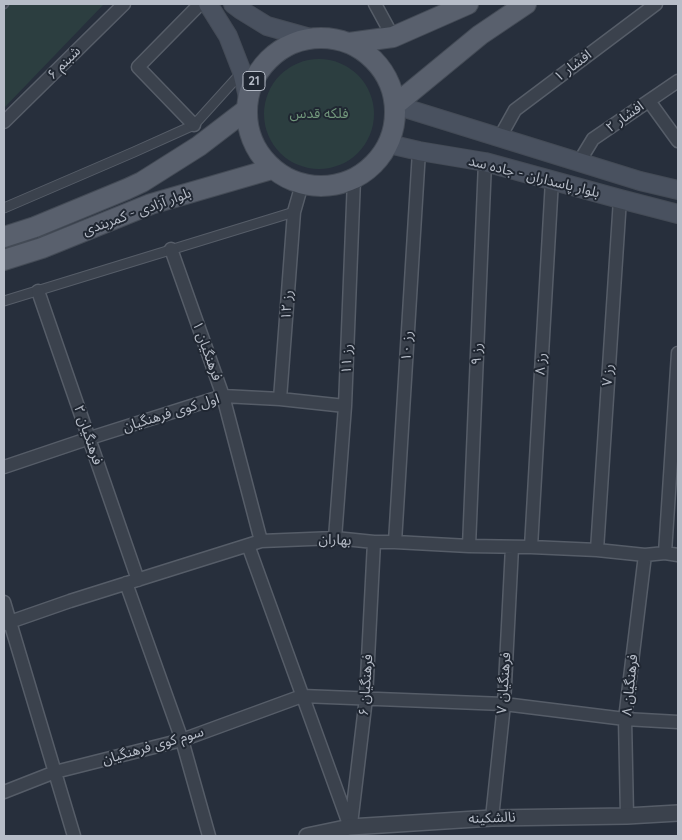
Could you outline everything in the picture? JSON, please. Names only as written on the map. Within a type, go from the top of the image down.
[{"type":"main road","points":[[208,4],[228,36],[242,72],[247,103]]},
{"type":"main road","points":[[233,4],[267,26],[310,38]]},
{"type":"main road","name":"21","points":[[349,43],[393,37],[468,4]]},
{"type":"main road","points":[[395,105],[480,35],[526,4]]},
{"type":"main road","name":"21","points":[[310,38],[330,38],[349,43],[366,53],[381,67],[391,85],[396,118],[389,144],[375,165],[354,179],[337,185],[320,187],[302,184],[286,178],[272,168],[258,152],[249,132],[247,103],[256,75],[270,58],[288,45],[310,38]]},
{"type":"main road","name":"بلوار آزادی - کمربندی","points":[[4,237],[35,227],[142,182],[199,146],[247,103]]},
{"type":"main road","name":"بلوار پاسداران - جاده سد","points":[[395,105],[640,181],[678,190]]},
{"type":"main road","name":"بلوار پاسداران - جاده سد","points":[[389,144],[485,162],[678,214]]},
{"type":"main road","name":"بلوار آزادی - کمربندی","points":[[4,260],[42,248],[151,204],[272,168]]},
{"type":"main road","points":[[142,182],[151,204]]},
{"type":"street","name":"شبنم ۶","points":[[4,122],[124,4]]},
{"type":"street","points":[[194,124],[138,67],[200,4]]},
{"type":"street","points":[[375,4],[393,37]]},
{"type":"street","name":"افشار ۱","points":[[500,137],[515,110],[656,4]]},
{"type":"street","points":[[4,208],[194,124],[242,72]]},
{"type":"street","name":"افشار ۲","points":[[579,162],[593,139],[678,81]]},
{"type":"street","points":[[649,100],[678,141]]},
{"type":"street","name":"رز ۱۰","points":[[396,542],[419,151]]},
{"type":"street","name":"رز ۹","points":[[469,546],[485,162]]},
{"type":"street","name":"رز ۱۱","points":[[335,538],[345,406],[354,179]]},
{"type":"street","name":"رز ۸","points":[[531,547],[552,180]]},
{"type":"street","name":"رز ۱۲","points":[[280,398],[294,212],[302,184]]},
{"type":"street","name":"رز ۷","points":[[597,550],[620,199]]},
{"type":"street","points":[[4,301],[294,212]]},
{"type":"street","name":"فرهنگیان ۱","points":[[171,249],[223,396],[261,541]]},
{"type":"street","name":"فرهنگیان ۲","points":[[38,291],[90,438],[132,582],[182,740],[209,836]]},
{"type":"street","points":[[665,554],[678,353]]},
{"type":"street","name":"اول کوی فرهنگیان","points":[[4,467],[223,396],[280,398],[345,406]]},
{"type":"street","name":"بهاران","points":[[7,623],[70,601],[261,541],[335,538],[374,542],[531,547],[597,550],[645,555],[678,555]]},
{"type":"street","name":"فرهنگیان ۶","points":[[350,832],[366,698],[374,542]]},
{"type":"street","points":[[248,545],[350,832]]},
{"type":"street","name":"فرهنگیان ۷","points":[[492,818],[504,704],[512,547]]},
{"type":"street","name":"فرهنگیان ۸","points":[[627,816],[625,719],[645,555]]},
{"type":"street","points":[[4,602],[7,623],[74,836]]},
{"type":"street","points":[[302,696],[504,704],[625,719],[678,722]]},
{"type":"street","name":"سوم کوی فرهنگیان","points":[[4,792],[54,772],[182,740],[302,696]]},
{"type":"street","name":"نالشکینه","points":[[307,836],[492,818],[627,816],[678,813]]},
{"type":"green space","points":[[4,4],[104,4],[4,108]]},
{"type":"green space","name":"فلکه قدس","points":[[319,59],[340,63],[358,75],[370,93],[374,114],[370,135],[358,153],[340,165],[319,169],[298,165],[280,153],[268,135],[264,114],[268,93],[280,75],[298,63]]}]
